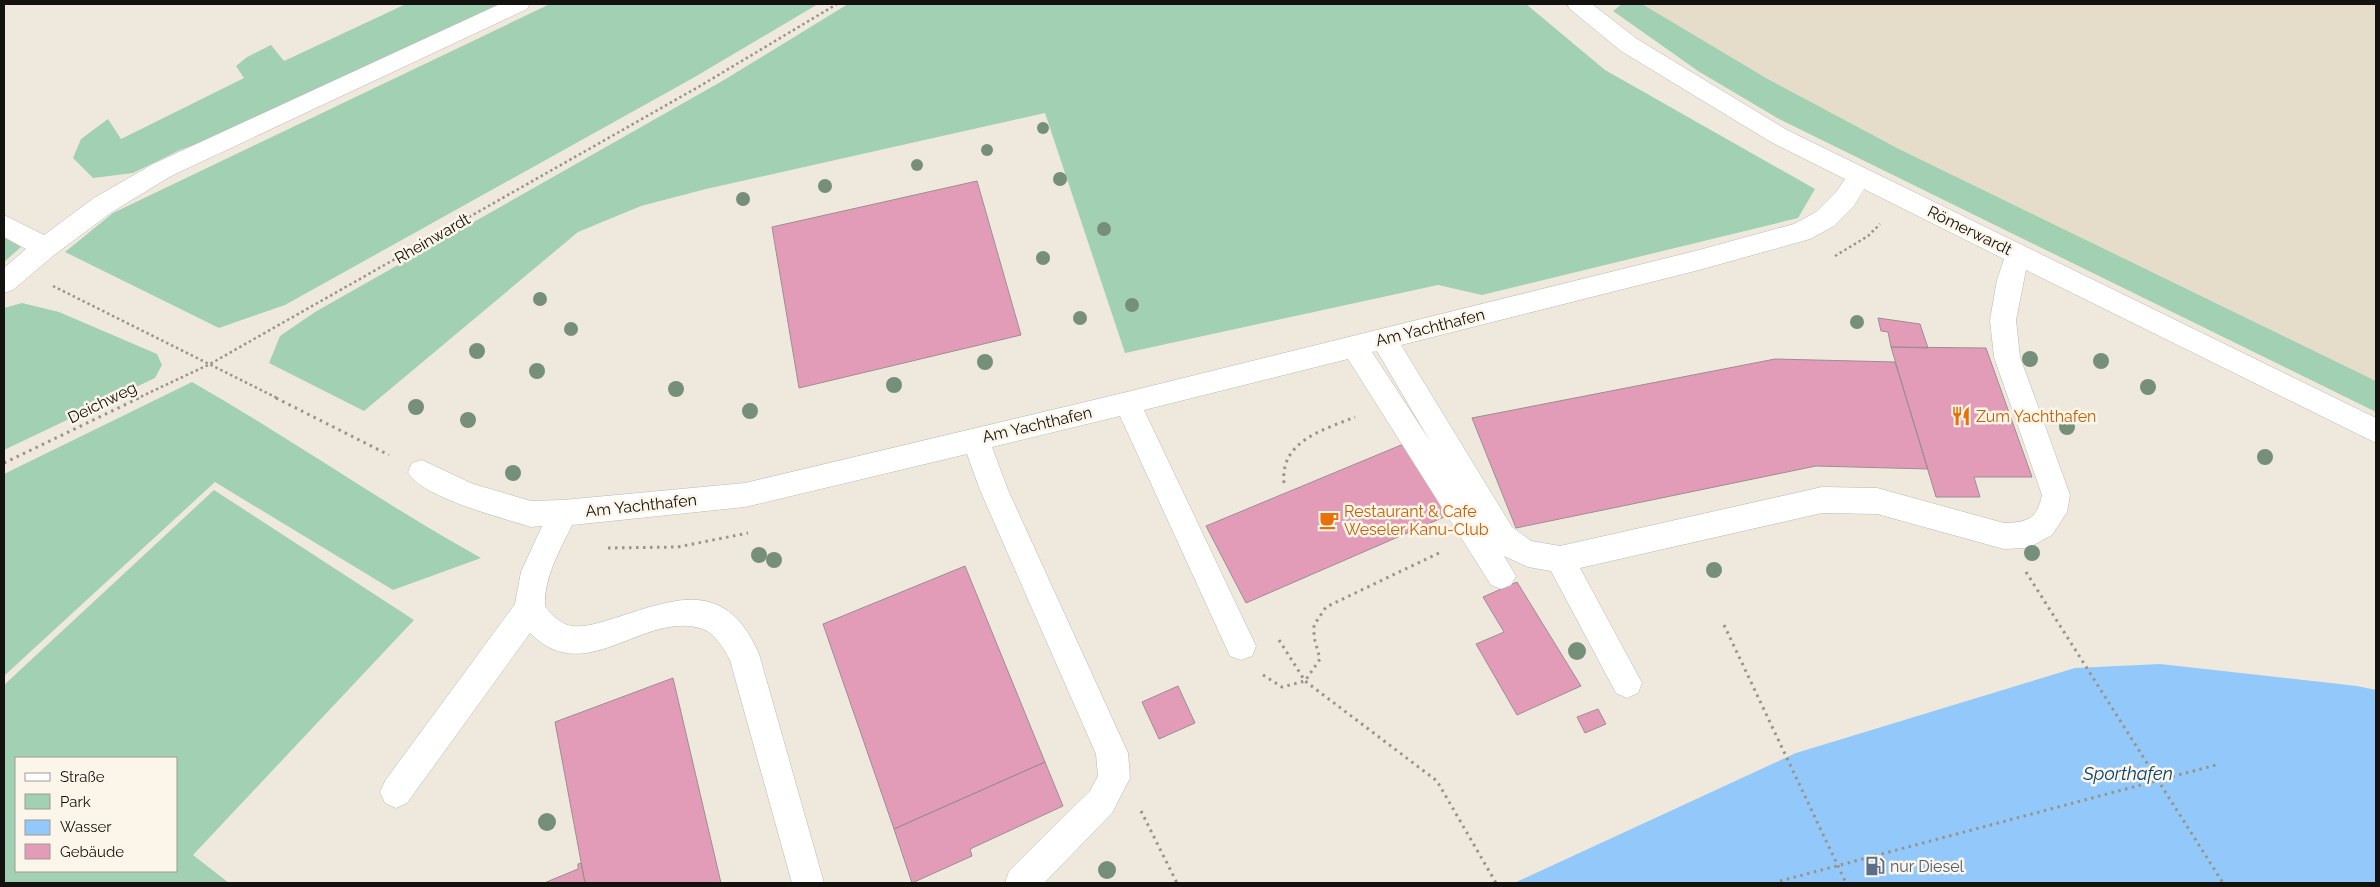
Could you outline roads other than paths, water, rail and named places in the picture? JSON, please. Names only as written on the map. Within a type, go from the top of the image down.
[{"type":"street","points":[[12,277],[45,248],[103,204],[162,170],[519,4]]},
{"type":"street","name":"Römerwardt","points":[[1578,4],[1629,45],[1778,136],[2376,431]]},
{"type":"street","name":"Am Yachthafen","points":[[422,472],[466,494],[531,514],[563,514],[745,495],[1128,403],[1699,260],[1801,232],[1831,214],[1845,199],[1860,176]]},
{"type":"street","points":[[4,225],[45,248]]},
{"type":"street","points":[[1383,339],[1502,536],[1515,548],[1533,556],[1560,559],[1822,500],[1877,501],[2004,536],[2028,535],[2042,526],[2053,512],[2056,495],[2007,357],[2003,320],[2010,280],[2018,254]]},
{"type":"street","points":[[1354,346],[1500,576]]},
{"type":"street","points":[[1128,403],[1241,646]]},
{"type":"street","points":[[975,439],[994,490],[1112,752],[1114,778],[1101,802],[1021,883]]},
{"type":"street","points":[[563,514],[530,589],[530,608],[542,626],[561,638],[593,639],[630,624],[683,610],[707,615],[727,629],[744,654],[808,883]]},
{"type":"street","points":[[1560,559],[1627,683]]},
{"type":"street","points":[[396,792],[530,608]]},
{"type":"water","name":"Sporthafen","points":[[2160,664],[2357,686],[2376,690],[2376,883],[1514,883],[1796,753],[2075,668]]},
{"type":"place","name":"Zum Yachthafen","points":[[1961,416]]},
{"type":"place","name":"Restaurant & Cafe Weseler Kanu-Club","points":[[1329,520]]},
{"type":"place","name":"nur Diesel","points":[[1875,866]]}]
